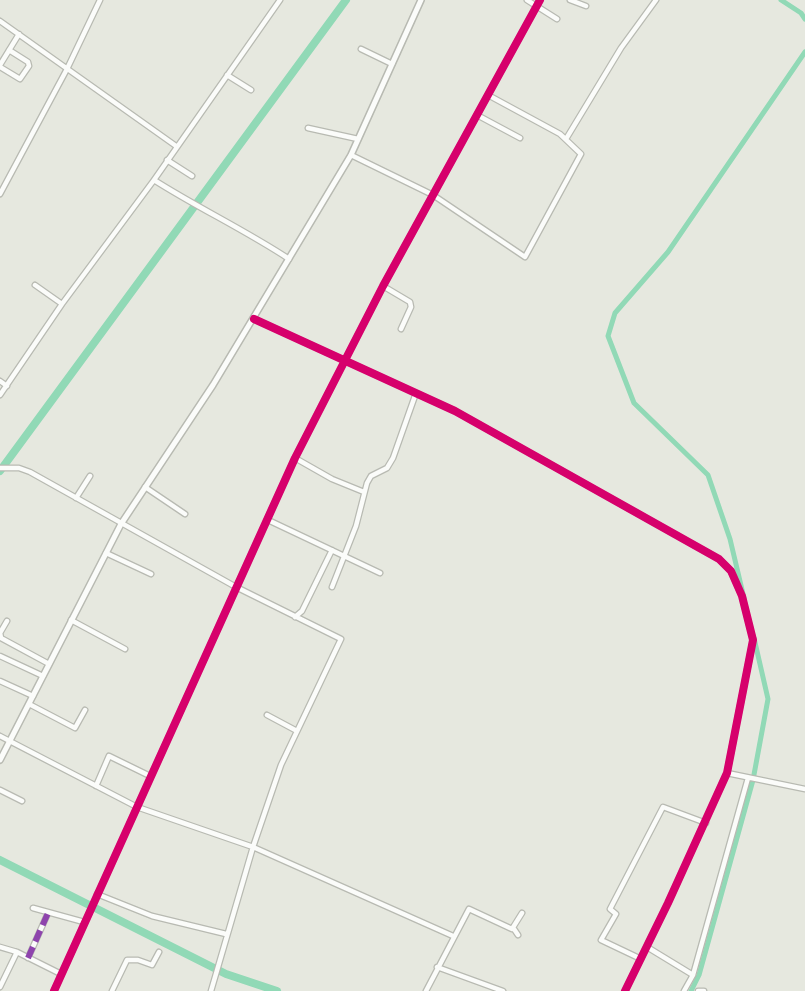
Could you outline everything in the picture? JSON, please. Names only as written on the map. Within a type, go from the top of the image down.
[{"type":"street","points":[[0,194],[67,69],[100,0]]},
{"type":"street","points":[[0,395],[62,304],[154,180],[280,0]]},
{"type":"street","points":[[0,760],[121,524],[179,440],[254,319],[351,155],[421,0]]},
{"type":"street","points":[[528,0],[557,19]]},
{"type":"street","points":[[54,991],[295,458],[383,286],[540,0]]},
{"type":"street","points":[[570,0],[586,6]]},
{"type":"street","points":[[566,139],[621,48],[656,0]]},
{"type":"street","points":[[0,21],[176,146]]},
{"type":"street","points":[[9,50],[28,62],[29,66],[20,79],[0,66],[9,50],[19,34]]},
{"type":"street","points":[[361,49],[392,64]]},
{"type":"street","points":[[227,75],[251,90]]},
{"type":"street","points":[[351,155],[433,195],[526,257],[580,158],[580,152],[566,139],[488,95]]},
{"type":"street","points":[[477,115],[520,138]]},
{"type":"street","points":[[308,128],[358,139]]},
{"type":"street","points":[[167,160],[192,176]]},
{"type":"street","points":[[154,180],[193,205],[247,232],[289,259]]},
{"type":"street","points":[[35,285],[62,304]]},
{"type":"street","points":[[383,286],[410,302],[411,307],[401,329]]},
{"type":"street","points":[[254,319],[416,393],[487,429],[727,565],[742,596],[753,644],[727,773],[706,823],[625,991]]},
{"type":"street","points":[[0,381],[7,386]]},
{"type":"street","points":[[332,587],[356,526],[364,492],[371,476],[387,468],[393,458],[416,393]]},
{"type":"street","points":[[295,458],[332,479],[364,492]]},
{"type":"street","points":[[0,468],[19,468],[30,472],[236,587],[341,640],[281,765],[253,847],[210,991]]},
{"type":"street","points":[[76,498],[90,476]]},
{"type":"street","points":[[145,487],[185,514]]},
{"type":"street","points":[[268,520],[380,573]]},
{"type":"street","points":[[295,617],[302,611],[332,550]]},
{"type":"street","points":[[106,553],[152,574]]},
{"type":"street","points":[[71,620],[124,649]]},
{"type":"street","points":[[7,621],[0,633],[2,638],[49,664]]},
{"type":"street","points":[[0,656],[43,676]]},
{"type":"street","points":[[0,681],[33,696]]},
{"type":"street","points":[[28,704],[75,728],[86,710]]},
{"type":"street","points":[[267,715],[297,731]]},
{"type":"street","points":[[0,736],[137,807],[253,847],[453,936]]},
{"type":"street","points":[[96,786],[109,756],[150,776]]},
{"type":"street","points":[[727,773],[805,789]]},
{"type":"street","points":[[684,991],[693,975],[749,778]]},
{"type":"street","points":[[0,790],[22,801]]},
{"type":"street","points":[[641,959],[601,940],[616,914],[610,909],[663,808],[706,823]]},
{"type":"street","points":[[97,894],[152,916],[226,934]]},
{"type":"street","points":[[33,908],[84,922]]},
{"type":"street","points":[[426,991],[453,936],[470,908],[514,929],[518,935]]},
{"type":"street","points":[[28,958],[48,913]]},
{"type":"street","points":[[514,929],[522,913]]},
{"type":"street","points":[[0,947],[17,952],[61,974]]},
{"type":"street","points":[[647,947],[693,975]]},
{"type":"street","points":[[0,987],[17,952]]},
{"type":"street","points":[[112,991],[127,960],[138,960],[152,965],[159,952]]},
{"type":"street","points":[[437,967],[503,991]]},
{"type":"street","points":[[698,991],[704,991]]},
{"type":"waterway","points":[[0,471],[346,0]]},
{"type":"waterway","points":[[781,0],[801,13],[805,19]]},
{"type":"waterway","points":[[744,598],[730,539],[708,475],[634,403],[608,336],[615,313],[668,252],[805,52]]},
{"type":"waterway","points":[[691,991],[699,975],[753,780],[768,699],[754,638]]},
{"type":"waterway","points":[[0,860],[226,974],[277,991]]},
{"type":"marked path","points":[[28,958],[48,913]]},
{"type":"cycle path","points":[[54,991],[295,458],[383,286],[540,0]]},
{"type":"cycle path","points":[[254,319],[455,411],[719,559],[731,571],[742,596],[753,640],[727,773],[668,903],[625,991]]}]
